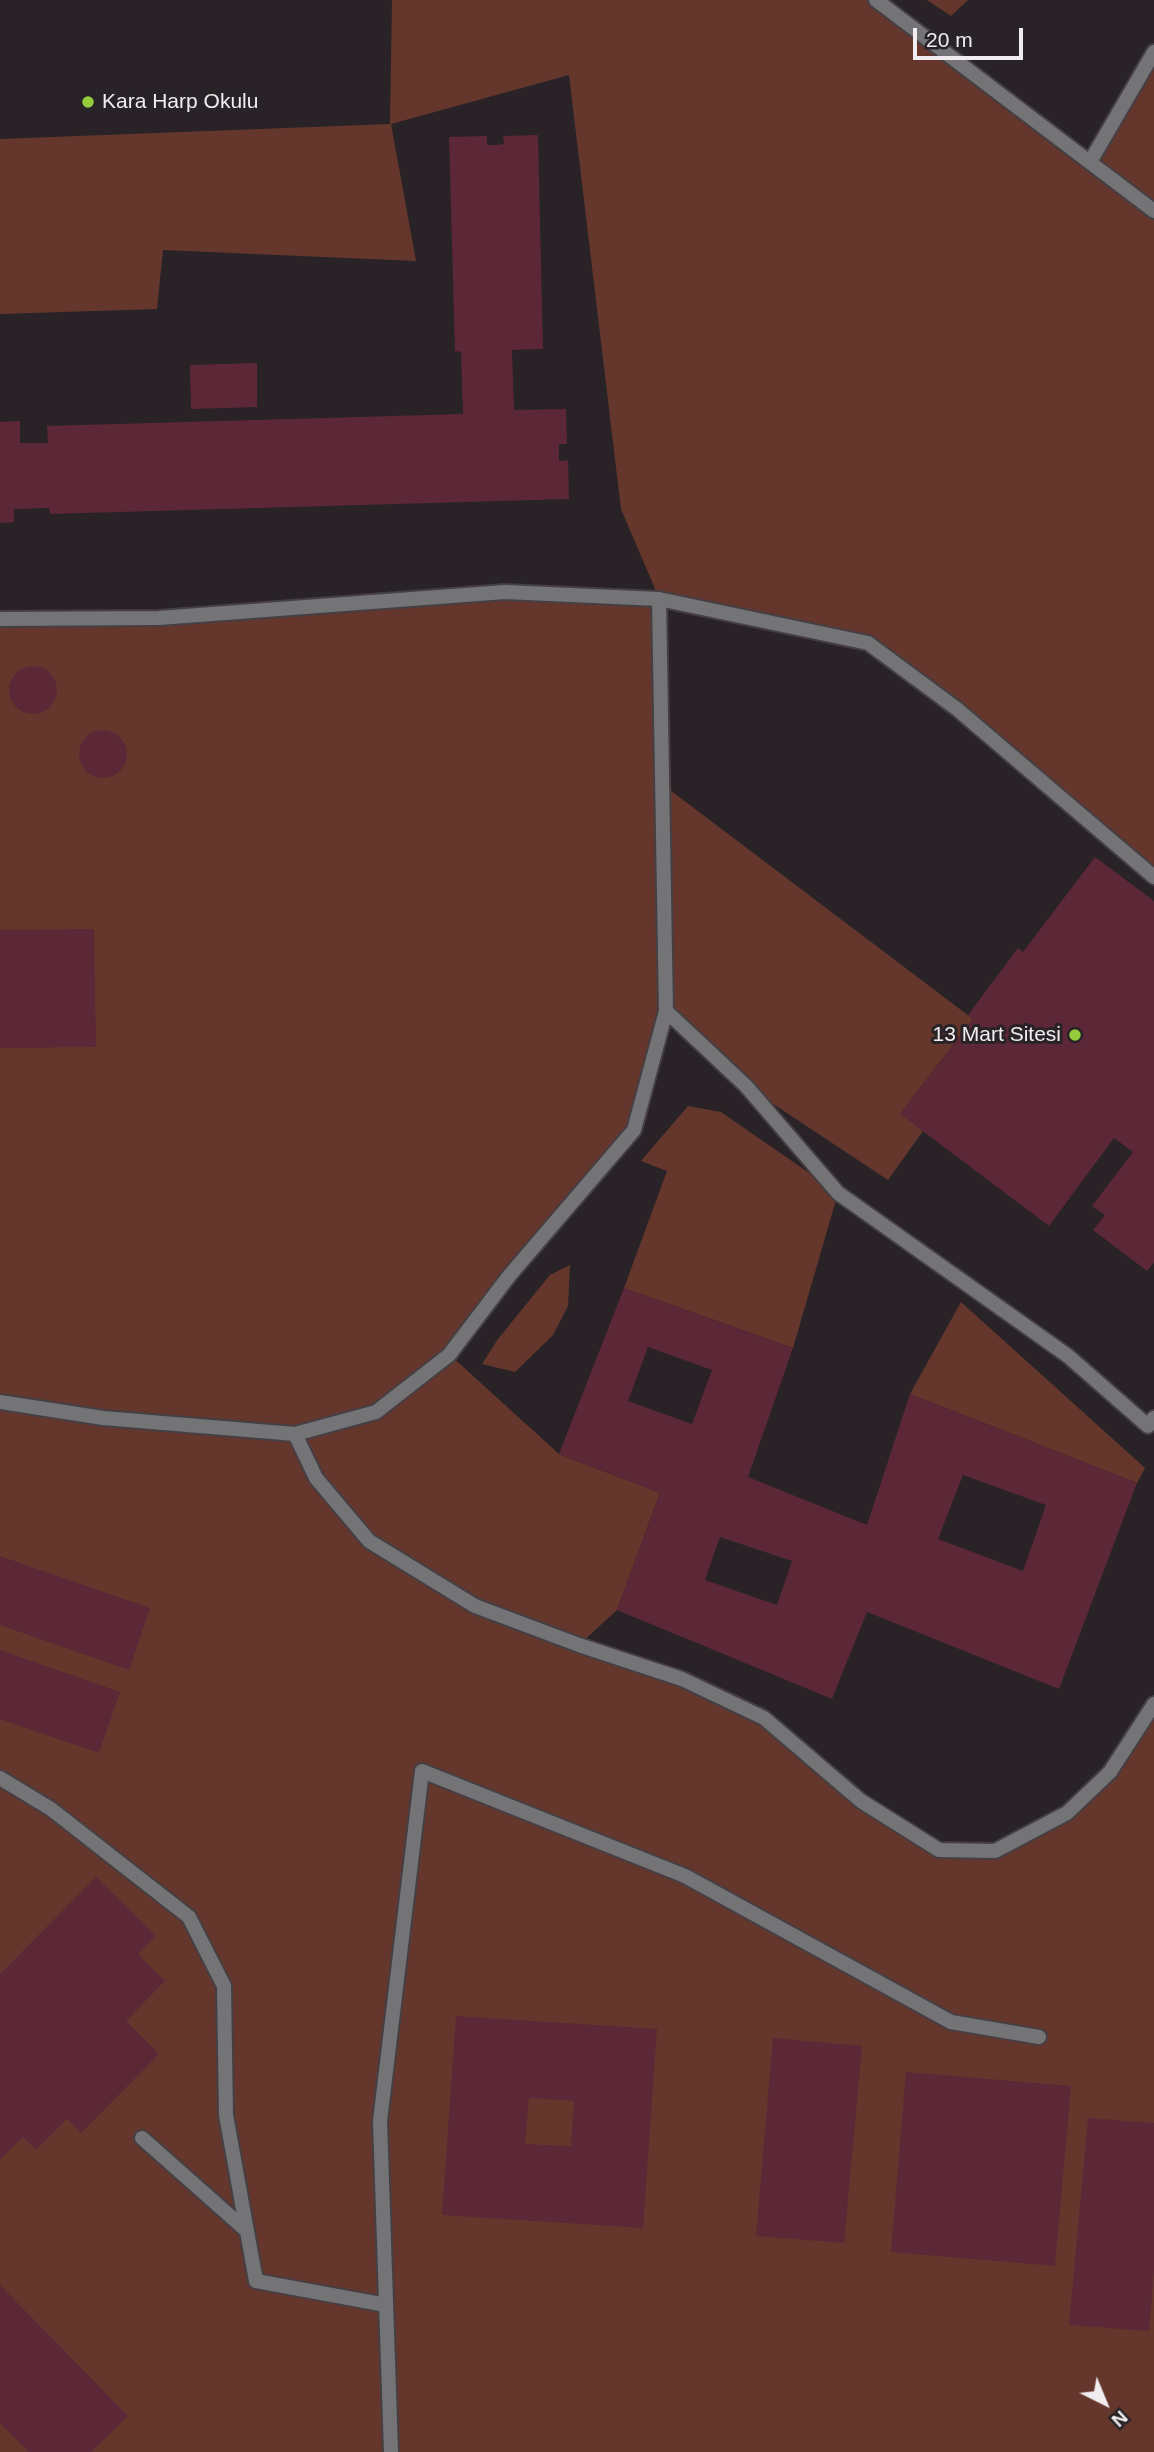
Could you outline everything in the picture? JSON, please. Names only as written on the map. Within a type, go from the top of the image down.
[{"type":"lane","points":[[876,0],[1154,211]]},
{"type":"lane","points":[[1090,162],[1154,52]]},
{"type":"lane","points":[[0,618],[159,618],[505,592],[659,599],[868,643],[957,709],[1154,877]]},
{"type":"lane","points":[[0,1402],[103,1418],[295,1434],[376,1412],[449,1355],[509,1276],[634,1130],[666,1011],[659,599]]},
{"type":"lane","points":[[666,1011],[746,1086],[838,1193],[1068,1356],[1148,1426],[1154,1419]]},
{"type":"lane","points":[[295,1434],[316,1478],[369,1541],[475,1606],[579,1645],[682,1679],[764,1718],[861,1801],[939,1850],[995,1851],[1067,1813],[1111,1772],[1154,1704]]},
{"type":"lane","points":[[391,2452],[380,2121],[422,1771],[685,1876],[951,2022],[1039,2037]]},
{"type":"lane","points":[[0,1779],[51,1808],[188,1917],[224,1986],[226,2115],[256,2281],[386,2305]]},
{"type":"lane","points":[[142,2138],[247,2231]]},
{"type":"shaded area","points":[[392,0],[876,0],[1089,162],[1154,52],[1154,877],[868,643],[659,599],[662,784],[973,1019],[901,1113],[923,1131],[888,1180],[746,1086],[667,1012],[634,1130],[450,1355],[559,1454],[660,1493],[617,1610],[580,1644],[764,1718],[861,1801],[939,1850],[995,1851],[1067,1813],[1110,1772],[1154,1704],[1154,2452],[0,2452],[0,619],[159,618],[505,592],[659,598],[621,509],[569,75],[391,124],[416,261],[163,250],[157,309],[0,314],[0,139],[390,124]]},
{"type":"shaded area","points":[[927,0],[968,0],[951,16]]},
{"type":"shaded area","points":[[688,1106],[721,1112],[838,1193],[793,1348],[624,1288],[667,1171],[641,1161]]},
{"type":"shaded area","points":[[570,1265],[568,1306],[553,1335],[515,1372],[482,1364],[498,1339],[550,1275]]},
{"type":"shaded area","points":[[961,1302],[1145,1468],[1137,1483],[910,1394]]},
{"type":"building","points":[[538,135],[543,349],[512,350],[514,410],[566,409],[567,444],[559,444],[559,461],[568,460],[569,499],[50,514],[49,508],[14,509],[14,522],[0,523],[0,422],[20,421],[20,443],[48,443],[47,426],[463,414],[461,352],[455,351],[449,137],[487,136],[487,145],[495,145],[504,144],[503,136]]},
{"type":"building","points":[[257,363],[257,407],[191,409],[190,365]]},
{"type":"building","points":[[33,666],[50,673],[57,690],[50,707],[33,714],[16,707],[9,690],[16,673]]},
{"type":"building","points":[[103,730],[120,737],[127,754],[120,771],[103,778],[86,771],[79,754],[86,737]]},
{"type":"building","points":[[1095,857],[1154,901],[1154,1263],[1147,1271],[1093,1230],[1105,1215],[1092,1206],[1133,1152],[1114,1138],[1049,1226],[900,1114],[973,1019],[968,1015],[1018,948],[1023,952]]},
{"type":"building","points":[[94,929],[96,1047],[0,1048],[0,930]]},
{"type":"building","points":[[624,1288],[793,1348],[748,1477],[867,1525],[910,1394],[1137,1483],[1059,1689],[867,1612],[832,1699],[617,1610],[660,1493],[559,1454]],"holes":[[[648,1347],[712,1370],[692,1424],[628,1401]],[[963,1475],[1046,1505],[1023,1571],[938,1539]],[[720,1537],[792,1561],[777,1605],[705,1580]]]},
{"type":"building","points":[[0,1556],[150,1608],[129,1670],[0,1625]]},
{"type":"building","points":[[0,1650],[120,1692],[99,1753],[0,1719]]},
{"type":"building","points":[[96,1877],[156,1936],[138,1954],[165,1981],[126,2021],[159,2054],[81,2133],[67,2119],[36,2150],[23,2137],[0,2160],[0,1974]]},
{"type":"building","points":[[456,2016],[657,2029],[643,2228],[442,2215]],"holes":[[[529,2098],[574,2101],[571,2146],[525,2144]]]},
{"type":"building","points":[[773,2038],[862,2046],[844,2243],[756,2236]]},
{"type":"building","points":[[906,2072],[1071,2086],[1055,2266],[891,2252]]},
{"type":"building","points":[[1088,2118],[1154,2123],[1154,2271],[1149,2331],[1069,2325]]},
{"type":"building","points":[[0,2285],[128,2416],[91,2452],[29,2452],[0,2423]]},
{"type":"place","name":"Kara Harp Okulu","points":[[88,102]]},
{"type":"place","name":"13 Mart Sitesi","points":[[1075,1035]]}]
